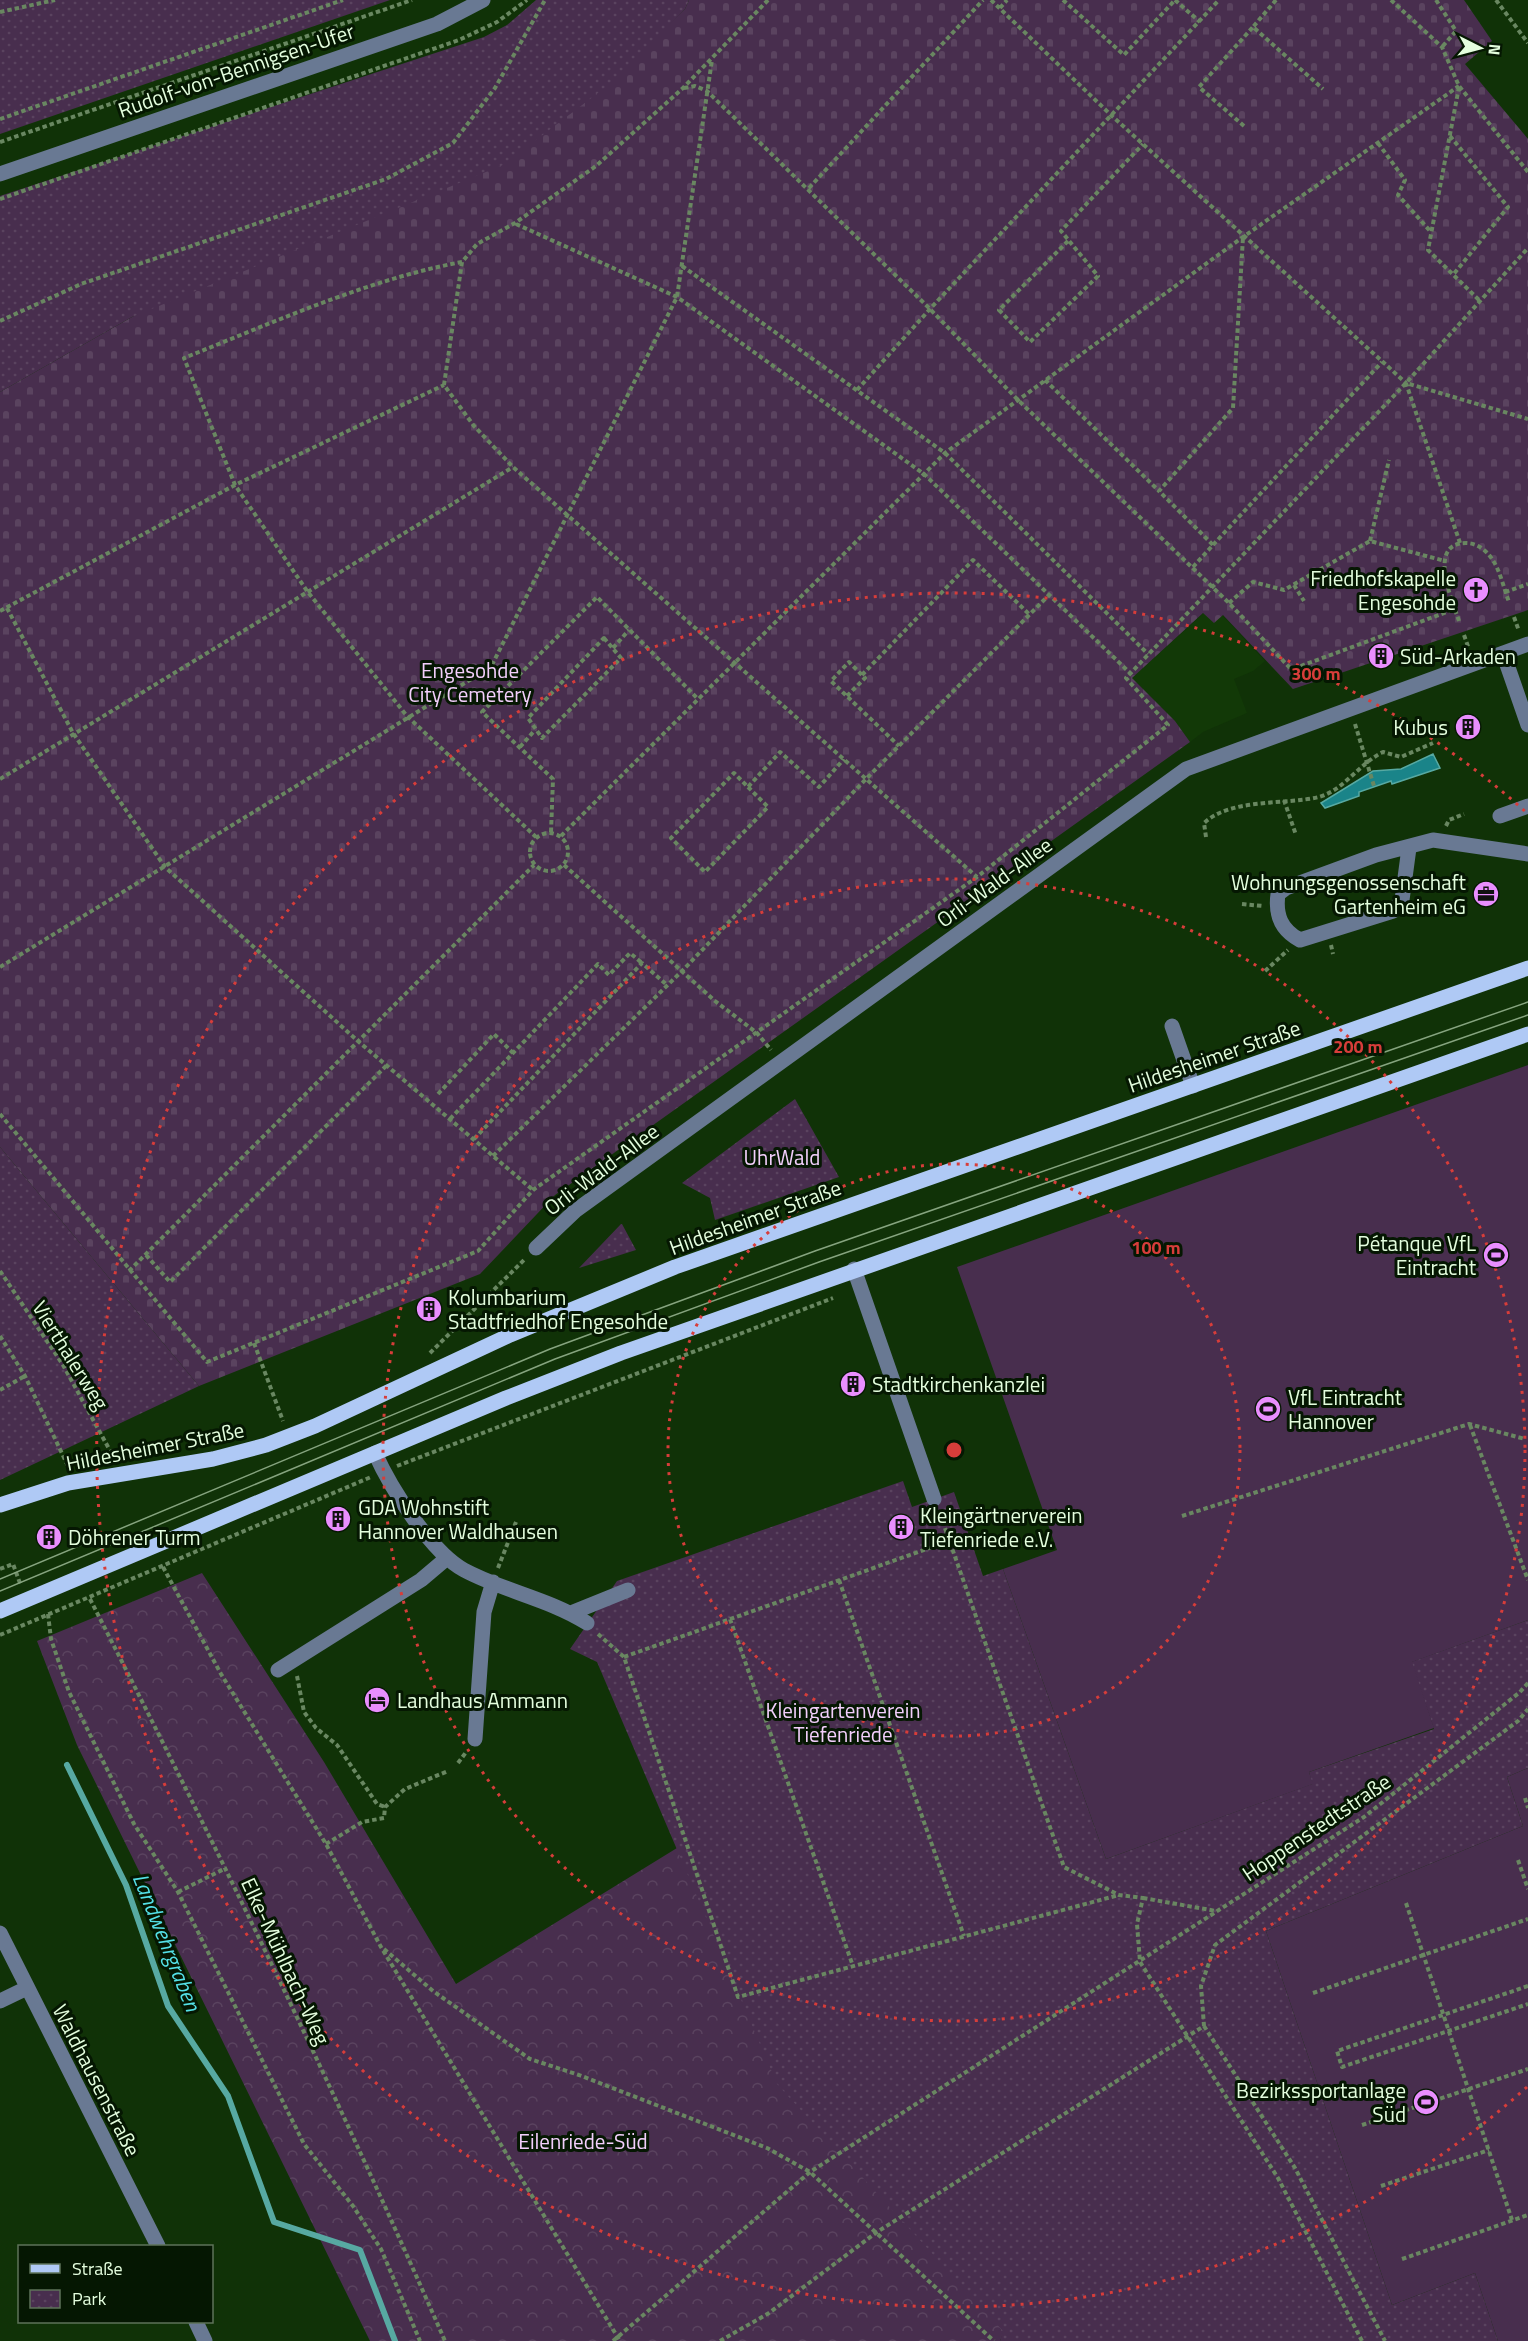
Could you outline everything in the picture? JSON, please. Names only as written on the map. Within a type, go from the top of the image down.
[{"type":"main road","name":"Hildesheimer Straße","points":[[0,1505],[69,1483],[184,1465],[250,1450],[307,1429],[510,1335],[675,1267],[1528,968]]},
{"type":"main road","points":[[0,1611],[375,1453],[621,1353],[1528,1034]]},
{"type":"street","name":"Rudolf-von-Bennigsen-Ufer","points":[[0,174],[437,24],[483,0]]},
{"type":"street","name":"Orli-Wald-Allee","points":[[536,1248],[575,1211],[1186,769],[1528,644]]},
{"type":"street","points":[[1503,653],[1528,725]]},
{"type":"street","points":[[1500,816],[1528,806]]},
{"type":"street","points":[[1409,848],[1399,907],[1393,911],[1300,940],[1288,934],[1278,918],[1276,907],[1278,894],[1328,872],[1376,855],[1440,840],[1528,854]]},
{"type":"street","points":[[1172,1026],[1193,1086]]},
{"type":"street","points":[[855,1269],[934,1499]]},
{"type":"street","points":[[375,1453],[383,1472],[397,1494],[447,1558],[466,1570],[571,1613],[587,1623]]},
{"type":"street","points":[[278,1670],[421,1580],[447,1558]]},
{"type":"street","points":[[475,1739],[484,1612],[492,1582]]},
{"type":"street","points":[[571,1613],[628,1590]]},
{"type":"street","name":"Waldhausenstraße","points":[[0,1933],[157,2245]]},
{"type":"street","points":[[0,2001],[27,1988]]},
{"type":"street","points":[[196,2323],[205,2341]]},
{"type":"path","points":[[0,12],[55,0]]},
{"type":"path","points":[[0,119],[343,0]]},
{"type":"path","points":[[0,142],[412,0]]},
{"type":"path","points":[[0,199],[459,40],[497,22],[527,0]]},
{"type":"path","points":[[0,321],[81,284],[386,179],[453,143],[495,87],[545,0]]},
{"type":"path","points":[[768,0],[683,88],[596,166],[515,224],[477,244],[462,262],[444,385],[474,426],[513,467],[977,877]]},
{"type":"path","points":[[809,188],[983,0]]},
{"type":"path","points":[[991,0],[1243,237],[1406,383],[1528,419]]},
{"type":"path","points":[[1000,8],[1007,0]]},
{"type":"path","points":[[1063,0],[1124,55],[1175,0],[1200,22]]},
{"type":"path","points":[[857,390],[1219,0]]},
{"type":"path","points":[[1244,126],[1199,87],[1276,0]]},
{"type":"path","points":[[1391,0],[1442,47],[1459,86],[1528,172]]},
{"type":"path","points":[[1436,0],[1456,31],[1442,47]]},
{"type":"path","points":[[1496,0],[1528,43]]},
{"type":"path","points":[[1253,27],[1323,89]]},
{"type":"path","points":[[0,967],[407,716],[491,667],[677,297],[713,59]]},
{"type":"path","points":[[683,88],[695,86],[707,91],[809,188],[1018,400],[1229,603],[1289,667],[1298,667],[1303,663],[1455,609]]},
{"type":"path","points":[[1459,86],[1428,250],[1480,301]]},
{"type":"path","points":[[561,836],[945,453],[1243,237],[1459,86]]},
{"type":"path","points":[[1450,135],[1508,207],[1452,275]]},
{"type":"path","points":[[1378,143],[1405,180],[1398,195],[1431,231]]},
{"type":"path","points":[[1068,241],[999,310],[1030,342],[1098,276],[1061,231],[1143,144]]},
{"type":"path","points":[[515,224],[677,297],[924,474],[1130,673]]},
{"type":"path","points":[[1159,491],[1233,408],[1243,237]]},
{"type":"path","points":[[0,1114],[207,1362],[478,1251],[533,1190],[977,877],[1168,725],[1126,678],[1406,383],[1528,248]]},
{"type":"path","points":[[462,262],[414,273],[286,317],[184,358],[235,485],[307,591],[407,716],[536,837]]},
{"type":"path","points":[[682,266],[945,453],[1148,654]]},
{"type":"path","points":[[1192,568],[1382,362]]},
{"type":"path","points":[[1045,380],[1213,545]]},
{"type":"path","points":[[1406,383],[1460,543]]},
{"type":"path","points":[[0,611],[235,485],[444,385]]},
{"type":"path","points":[[1370,541],[1389,460]]},
{"type":"path","points":[[0,779],[513,467]]},
{"type":"path","points":[[1229,603],[1253,582],[1284,590],[1370,541],[1444,561]]},
{"type":"path","points":[[1459,621],[1444,578],[1444,561],[1450,549],[1460,543],[1472,543],[1483,548],[1493,560],[1509,602]]},
{"type":"path","points":[[862,675],[973,560],[1030,615]]},
{"type":"path","points":[[1505,592],[1528,584]]},
{"type":"path","points":[[1294,585],[1304,601]]},
{"type":"path","points":[[493,1156],[683,970],[866,779],[1048,596]]},
{"type":"path","points":[[551,832],[553,778],[482,712],[597,597],[697,698]]},
{"type":"path","points":[[6,608],[73,733],[165,867],[360,1042],[533,1190]]},
{"type":"path","points":[[613,648],[629,630]]},
{"type":"path","points":[[604,638],[613,648],[621,658],[542,738],[528,718],[604,638]]},
{"type":"path","points":[[847,696],[865,678],[849,662],[831,681],[899,746]]},
{"type":"path","points":[[1350,709],[1374,786]]},
{"type":"path","points":[[520,747],[535,730]]},
{"type":"path","points":[[1206,837],[1204,823],[1213,815],[1284,800],[1320,796],[1340,785],[1383,752],[1401,757],[1433,743]]},
{"type":"path","points":[[748,787],[780,752],[819,787],[844,759]]},
{"type":"path","points":[[734,773],[748,787],[768,807],[705,872],[671,838],[734,773]]},
{"type":"path","points":[[1284,800],[1296,836]]},
{"type":"path","points":[[551,832],[561,836],[569,850],[564,865],[559,869],[546,871],[534,865],[530,848],[536,837],[551,832]]},
{"type":"path","points":[[129,1271],[360,1042],[534,865]]},
{"type":"path","points":[[564,865],[715,1001],[757,1033],[781,1062]]},
{"type":"path","points":[[1265,971],[1300,940]]},
{"type":"path","points":[[450,1119],[598,964],[609,975],[630,953],[667,985]]},
{"type":"path","points":[[474,1139],[642,963]]},
{"type":"path","points":[[438,1094],[494,1034],[513,1053]]},
{"type":"path","points":[[146,1255],[170,1282],[387,1065]]},
{"type":"path","points":[[424,1374],[419,1363],[536,1248]]},
{"type":"path","name":"Vierthalerweg","points":[[0,1271],[63,1365],[113,1456],[159,1449]]},
{"type":"path","points":[[0,1635],[90,1599],[383,1472],[861,1289]]},
{"type":"path","points":[[0,1336],[25,1376],[68,1466]]},
{"type":"path","points":[[254,1343],[283,1421]]},
{"type":"path","points":[[0,1390],[25,1376]]},
{"type":"path","points":[[272,1425],[293,1417]]},
{"type":"path","points":[[1182,1516],[1469,1424],[1525,1439]]},
{"type":"path","points":[[1469,1424],[1528,1580]]},
{"type":"path","points":[[934,1499],[1064,1868],[1119,1895],[1217,1912]]},
{"type":"path","points":[[492,1582],[516,1522]]},
{"type":"path","points":[[624,1657],[949,1541]]},
{"type":"path","points":[[163,1567],[221,1674],[326,1844],[381,1947],[617,2340]]},
{"type":"path","points":[[839,1580],[964,1936]]},
{"type":"path","name":"Elke-Mühlbach-Weg","points":[[90,1599],[226,1868],[395,2226],[446,2341]]},
{"type":"path","points":[[48,1616],[51,1639],[69,1692],[134,1824],[178,1892],[304,2144],[353,2206],[381,2248],[420,2341]]},
{"type":"path","points":[[730,1619],[853,1966]]},
{"type":"path","points":[[587,1623],[624,1657],[738,1997],[1119,1895]]},
{"type":"path","points":[[294,1660],[304,1712],[316,1728],[337,1746],[376,1804],[385,1807]]},
{"type":"path","name":"Hoppenstedtstraße","points":[[617,2340],[810,2172],[1364,1817],[1520,1692],[1528,1683]]},
{"type":"path","points":[[1385,2341],[1295,2168],[1204,2026],[1201,1986],[1215,1945],[1518,1721],[1528,1709]]},
{"type":"path","points":[[326,1844],[362,1822],[384,1818],[385,1807],[405,1789],[448,1771]]},
{"type":"path","points":[[1525,1797],[1528,1808]]},
{"type":"path","points":[[1518,1860],[1528,1889]]},
{"type":"path","points":[[178,1892],[226,1868]]},
{"type":"path","points":[[1143,1898],[1137,1924],[1140,1962],[1278,2178],[1362,2341]]},
{"type":"path","points":[[1406,1903],[1512,2220]]},
{"type":"path","points":[[1313,1993],[1528,1919]]},
{"type":"path","points":[[381,1947],[433,1991],[530,2059],[579,2075],[766,2148],[810,2172],[994,2341]]},
{"type":"path","points":[[1528,1986],[1337,2051],[1342,2067],[1528,2004]]},
{"type":"path","points":[[720,2341],[769,2313],[877,2232],[1204,2026]]},
{"type":"path","points":[[1362,2125],[1528,2069]]},
{"type":"path","points":[[1381,2186],[1489,2150]]},
{"type":"path","points":[[1402,2259],[1528,2215]]},
{"type":"shaded area","points":[[1204,613],[1222,615],[1265,661],[1253,671],[1234,679],[1247,713],[1203,732],[1190,742],[1175,721],[1132,678]]},
{"type":"green space","points":[[0,0],[390,0],[0,134]]},
{"type":"green space","points":[[536,0],[689,0],[685,9],[619,77],[503,165],[132,317],[0,392],[0,196],[484,37],[507,25]]},
{"type":"green space","name":"Engesohde City Cemetery","points":[[689,0],[1464,0],[1492,41],[1465,64],[1528,139],[1528,610],[1293,689],[1223,615],[1214,623],[1203,613],[1132,678],[1175,721],[1190,742],[555,1195],[480,1274],[199,1386],[0,1147],[0,392],[132,317],[661,32],[685,9]]},
{"type":"green space","name":"VfL Eintracht Hannover","points":[[1528,1065],[1528,1620],[1412,1662],[1434,1728],[1309,1772],[1313,1784],[1106,1859],[1003,1569],[1057,1550],[957,1267]]},
{"type":"green space","name":"UhrWald","points":[[795,1099],[839,1177],[715,1220],[710,1198],[682,1183]]},
{"type":"green space","points":[[0,1147],[199,1386],[0,1480]]},
{"type":"green space","points":[[621,1224],[636,1250],[579,1268]]},
{"type":"green space","name":"Kleingartenverein Tiefenriede","points":[[903,1481],[912,1507],[954,1492],[983,1576],[1003,1569],[1106,1859],[1312,1784],[1309,1772],[1434,1729],[1411,1662],[1528,1620],[1528,1768],[1507,1777],[1523,1826],[1266,1931],[1392,2305],[1475,2273],[1498,2341],[1000,2341],[1003,2331],[777,2084],[597,1662],[570,1649],[617,1581]]},
{"type":"green space","name":"Eilenriede-Süd","points":[[202,1573],[324,1762],[456,1984],[677,1848],[1004,2331],[1000,2341],[370,2341],[77,1745],[37,1641]]},
{"type":"green space","name":"Bezirkssportanlage Süd","points":[[1528,1768],[1528,2341],[1498,2341],[1475,2273],[1392,2305],[1266,1931],[1523,1826],[1507,1777]]},
{"type":"water","points":[[1433,754],[1440,768],[1359,792],[1359,796],[1325,808],[1321,803],[1373,771],[1401,769]]},
{"type":"waterway","name":"Landwehrgraben","points":[[67,1765],[126,1885],[168,2006],[228,2096],[274,2222],[360,2250],[395,2341]]},
{"type":"tram line","points":[[0,1579],[550,1349],[815,1251],[1528,1002]]},
{"type":"tram line","points":[[0,1591],[555,1359],[819,1262],[1528,1015]]},
{"type":"place","name":"Friedhofskapelle Engesohde","points":[[1476,590]]},
{"type":"place","name":"Süd-Arkaden","points":[[1381,656]]},
{"type":"place","name":"Kubus","points":[[1468,727]]},
{"type":"place","name":"Wohnungsgenossenschaft Gartenheim eG","points":[[1486,894]]},
{"type":"place","name":"Pétanque VfL Eintracht","points":[[1496,1255]]},
{"type":"place","name":"Kolumbarium Stadtfriedhof Engesohde","points":[[429,1309]]},
{"type":"place","name":"Stadtkirchenkanzlei","points":[[853,1384]]},
{"type":"place","name":"VfL Eintracht Hannover","points":[[1268,1409]]},
{"type":"place","name":"GDA Wohnstift Hannover Waldhausen","points":[[338,1519]]},
{"type":"place","name":"Kleingärtnerverein Tiefenriede e.V.","points":[[901,1527]]},
{"type":"place","name":"Döhrener Turm","points":[[49,1537]]},
{"type":"place","name":"Landhaus Ammann","points":[[377,1700]]},
{"type":"place","name":"Bezirkssportanlage Süd","points":[[1426,2102]]}]
